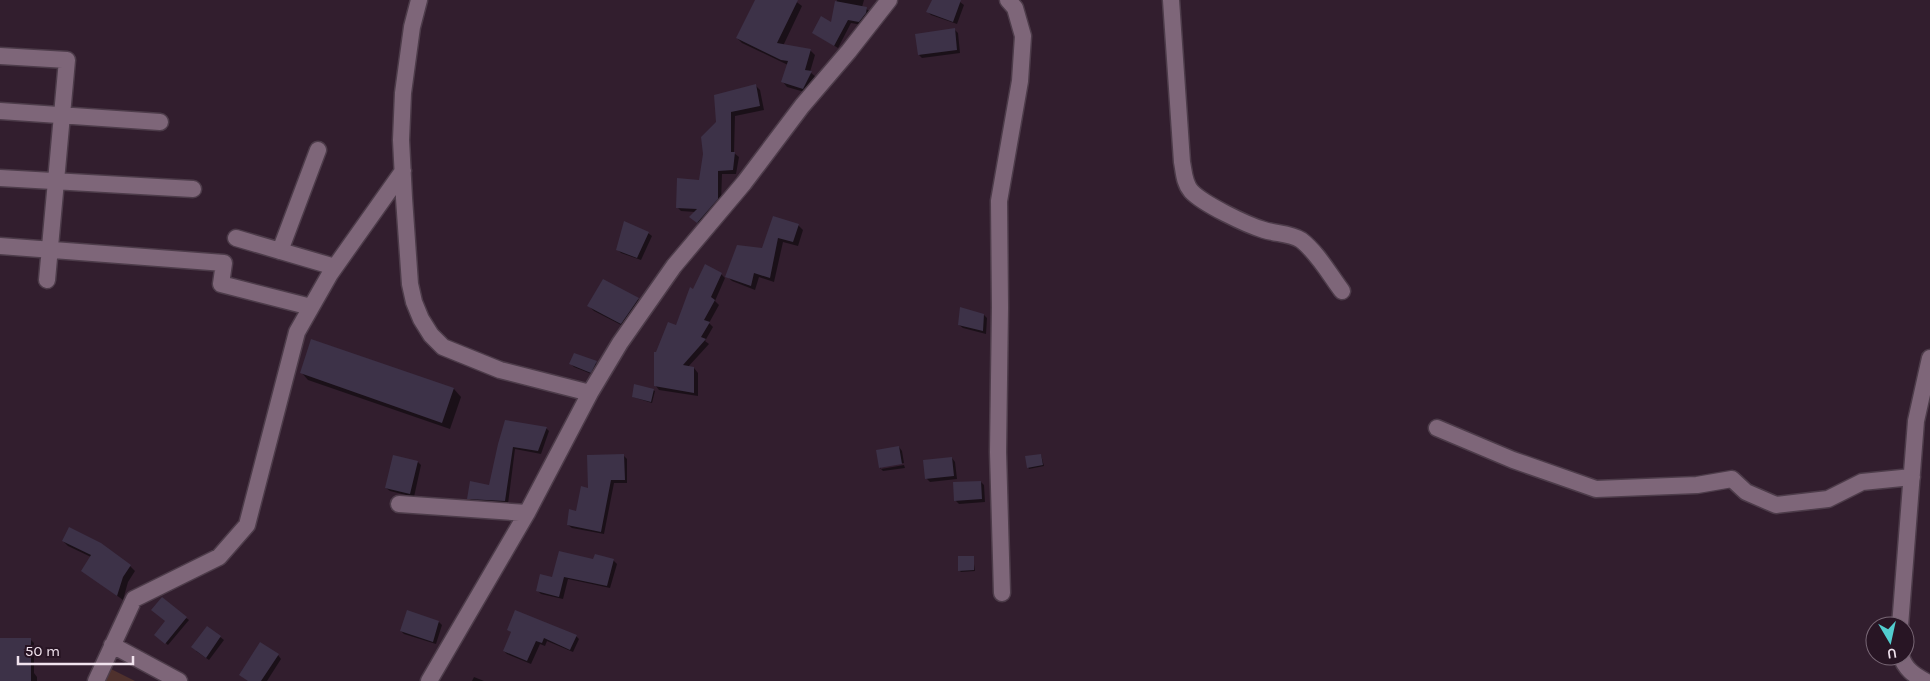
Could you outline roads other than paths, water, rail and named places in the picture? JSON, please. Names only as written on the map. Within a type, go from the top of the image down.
[{"type":"street","points":[[419,0],[412,27],[403,93],[401,140],[410,284],[418,310],[435,341],[443,347],[500,370],[590,393]]},
{"type":"street","points":[[428,681],[527,513],[590,393],[620,343],[674,266],[744,183],[802,106],[889,0]]},
{"type":"street","points":[[1002,593],[998,452],[999,201],[1020,81],[1023,36],[1015,8],[1008,0]]},
{"type":"street","points":[[1171,0],[1182,162],[1186,182],[1191,190],[1201,199],[1226,213],[1264,230],[1287,234],[1302,241],[1342,291]]},
{"type":"street","points":[[0,56],[66,60],[47,280]]},
{"type":"street","points":[[0,111],[160,122]]},
{"type":"street","points":[[280,251],[318,150]]},
{"type":"street","points":[[96,681],[134,599],[219,557],[247,525],[297,332],[335,267],[402,172]]},
{"type":"street","points":[[0,178],[193,189]]},
{"type":"street","points":[[236,238],[335,267]]},
{"type":"street","points":[[0,246],[224,263],[221,284],[311,307]]},
{"type":"street","points":[[1901,616],[1916,421],[1930,358]]},
{"type":"street","points":[[1437,428],[1512,460],[1596,489],[1697,485],[1732,479],[1746,492],[1776,505],[1828,499],[1862,482],[1912,477]]},
{"type":"street","points":[[399,504],[527,513]]},
{"type":"street","points":[[112,645],[179,681]]},
{"type":"street","points":[[1906,666],[1912,674],[1925,681]]}]
